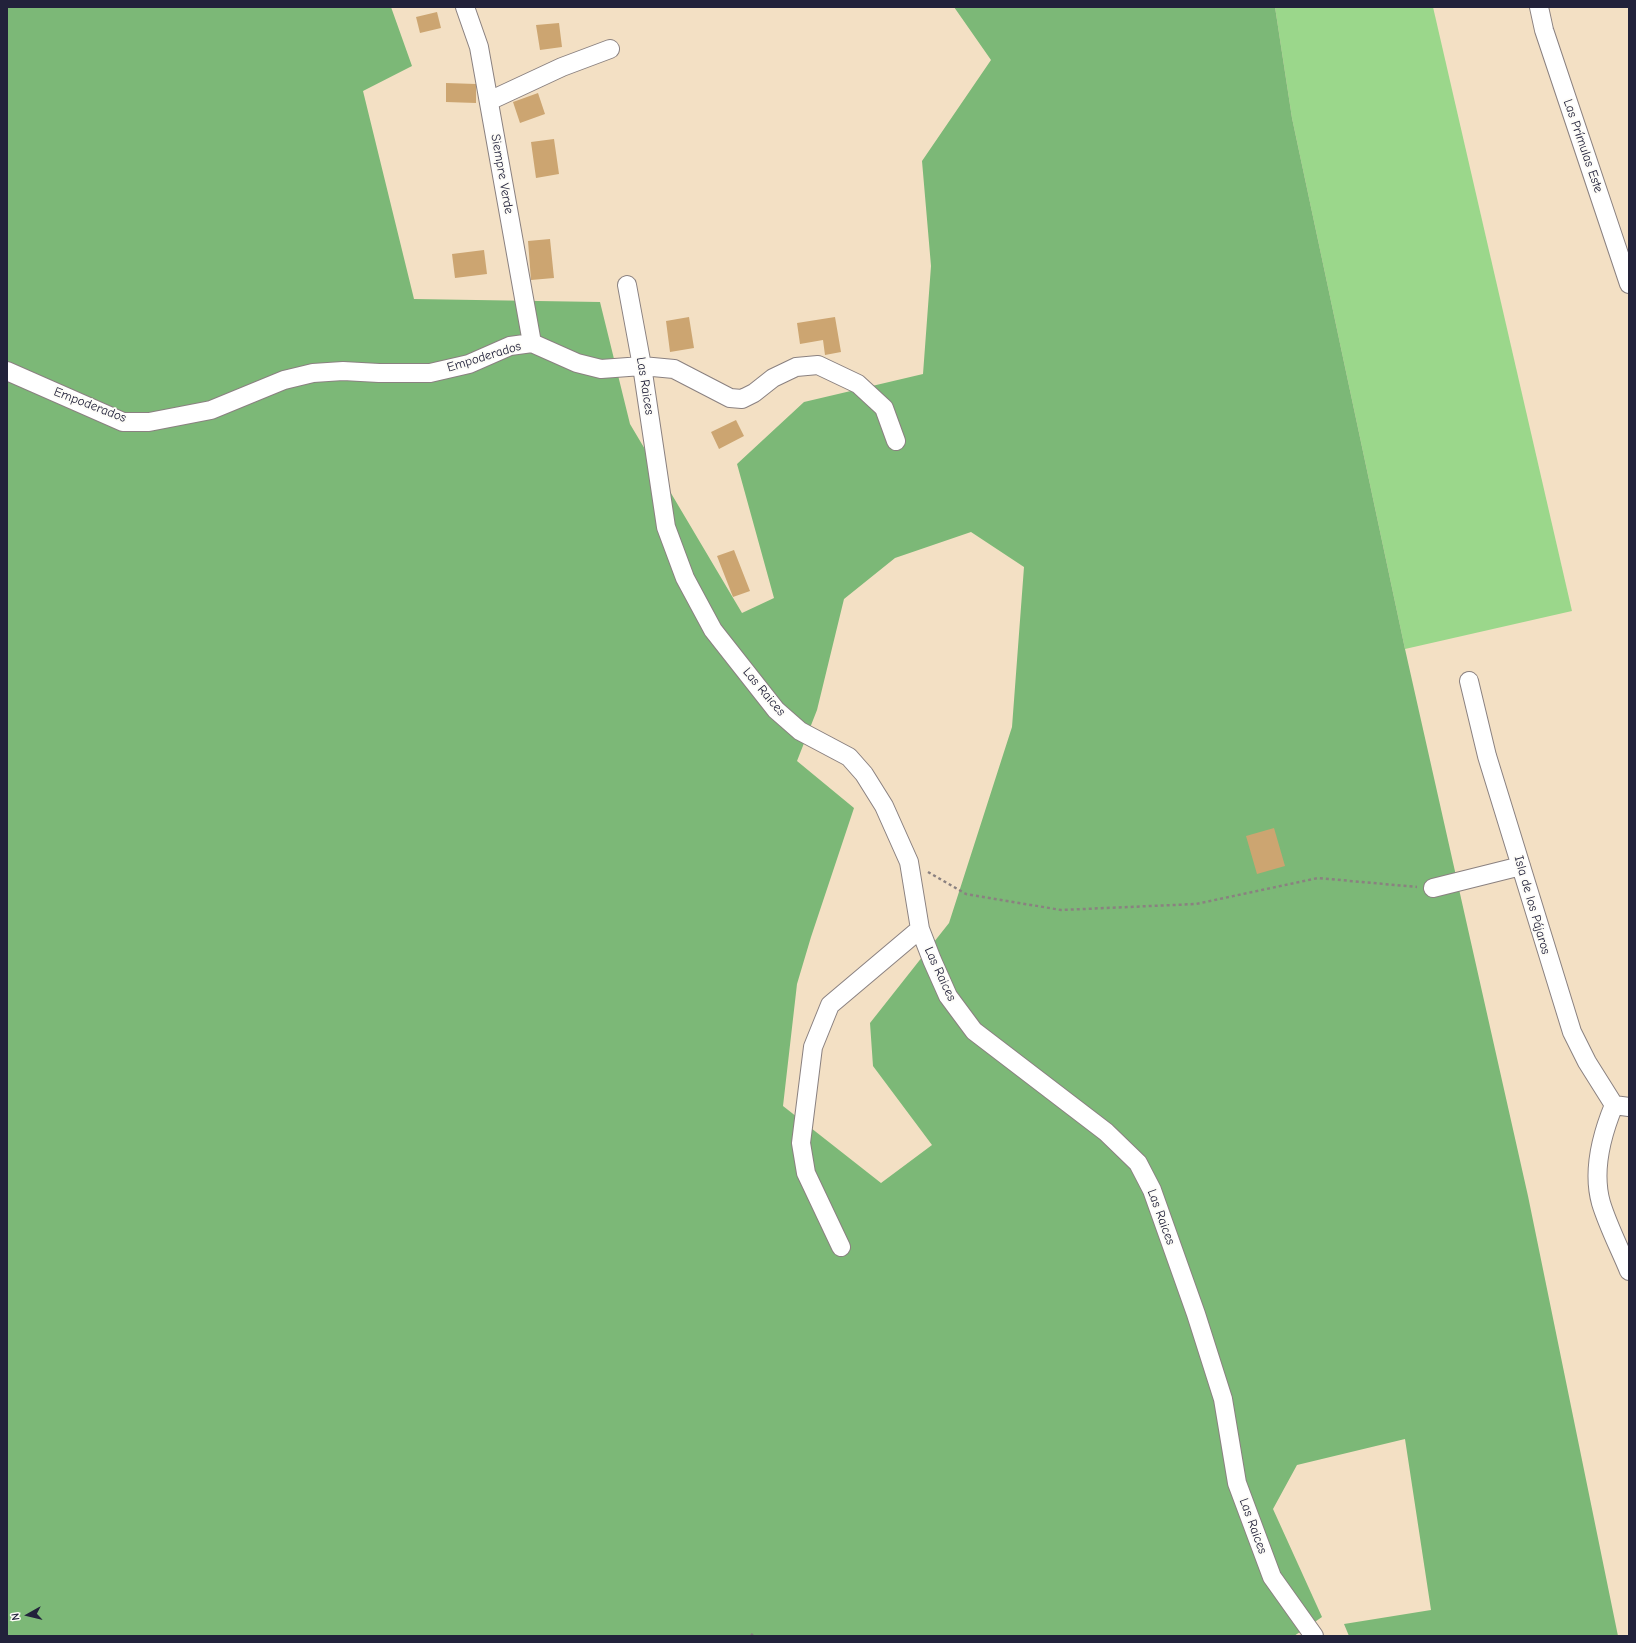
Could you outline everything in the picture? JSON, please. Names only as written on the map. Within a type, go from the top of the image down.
[{"type":"street","name":"Siempre Verde","points":[[465,7],[479,47],[532,343]]},
{"type":"street","name":"Las Prímulas Este","points":[[1539,7],[1544,30],[1629,284]]},
{"type":"street","points":[[489,101],[562,67],[610,49]]},
{"type":"street","name":"Las Raices","points":[[627,285],[642,366],[666,527],[689,585],[714,630],[776,710],[800,731],[849,757],[864,774],[884,806],[909,862],[920,928],[932,960],[948,996],[974,1030],[1106,1132],[1138,1163],[1152,1190],[1223,1399],[1237,1483],[1250,1519],[1272,1577],[1314,1636]]},
{"type":"street","name":"Empoderados","points":[[7,371],[123,422],[149,422],[211,410],[284,380],[313,373],[343,371],[430,373],[469,364],[510,346],[532,343],[577,363],[601,369],[642,366],[674,369],[730,398],[742,399],[754,394],[773,378],[796,367],[818,365],[858,384],[884,408],[896,441]]},
{"type":"street","name":"Isla de los Pájaros","points":[[1469,682],[1486,756],[1522,866],[1550,965],[1572,1032],[1587,1062],[1622,1106]]},
{"type":"street","points":[[1433,888],[1522,866]]},
{"type":"street","points":[[841,1247],[806,1173],[801,1143],[813,1047],[830,1005],[920,928]]},
{"type":"street","points":[[1622,1106],[1604,1129],[1598,1180],[1601,1203],[1629,1271]]},
{"type":"path","points":[[909,862],[966,894],[1061,910],[1196,904],[1318,878],[1433,888]]},
{"type":"green space","points":[[7,7],[391,7],[412,66],[363,91],[414,299],[600,302],[630,424],[742,613],[774,598],[737,464],[804,402],[923,374],[931,266],[922,161],[991,60],[954,7],[1275,7],[1292,118],[1405,649],[1528,1196],[1618,1636],[1349,1636],[1344,1624],[1431,1610],[1405,1439],[1297,1465],[1273,1509],[1322,1617],[1294,1636],[7,1636]],"holes":[[[971,532],[1024,567],[1012,727],[949,923],[870,1023],[873,1066],[932,1145],[881,1183],[783,1106],[797,984],[854,808],[797,761],[817,710],[844,599],[895,558]]]},
{"type":"green space","points":[[1275,7],[1433,7],[1572,611],[1405,649],[1292,118]]},
{"type":"building","points":[[437,12],[441,28],[420,33],[416,17]]},
{"type":"building","points":[[559,23],[562,47],[540,50],[536,25]]},
{"type":"building","points":[[446,83],[476,84],[476,103],[446,102]]},
{"type":"building","points":[[538,93],[545,114],[520,123],[513,102]]},
{"type":"building","points":[[554,139],[559,174],[536,178],[531,142]]},
{"type":"building","points":[[550,239],[554,278],[531,280],[528,241]]},
{"type":"building","points":[[484,250],[487,274],[455,278],[452,254]]},
{"type":"building","points":[[689,317],[694,348],[670,352],[666,321]]},
{"type":"building","points":[[835,317],[841,352],[825,355],[823,340],[800,344],[797,323]]},
{"type":"building","points":[[736,420],[744,436],[719,449],[711,432]]},
{"type":"building","points":[[734,550],[750,591],[733,597],[717,556]]},
{"type":"building","points":[[1274,828],[1285,866],[1257,874],[1246,836]]}]
